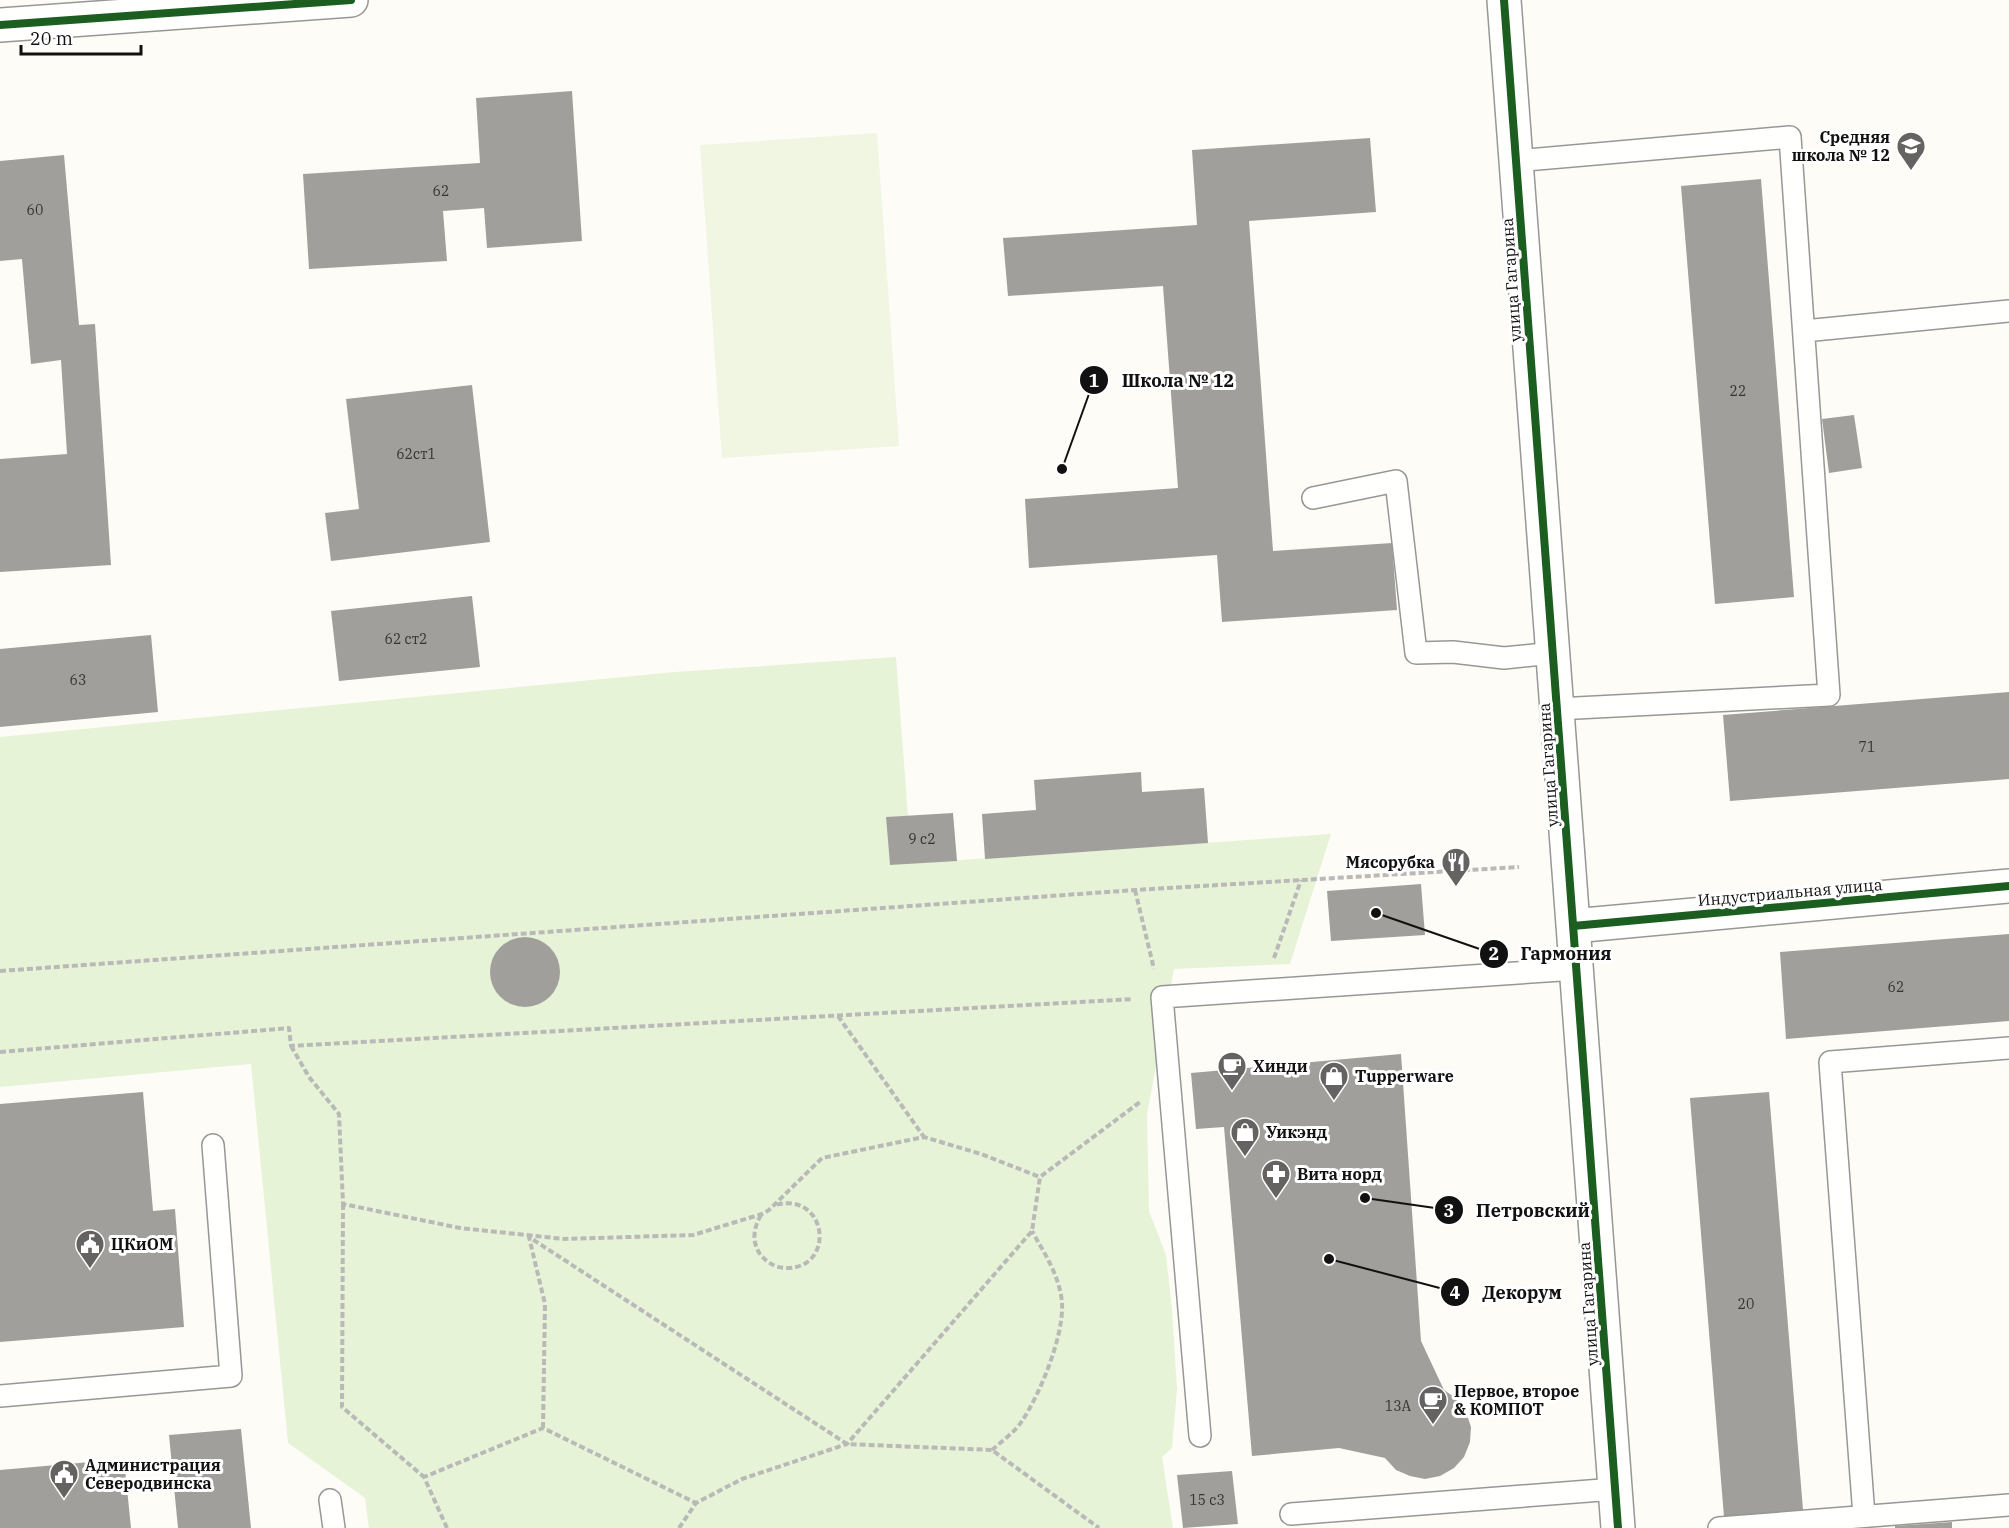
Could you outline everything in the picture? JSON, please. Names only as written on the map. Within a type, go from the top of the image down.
[{"type":"street","points":[[0,25],[223,4],[351,0]]},
{"type":"street","name":"улица Гагарина","points":[[1504,0],[1618,1528]]},
{"type":"street","name":"Индустриальная улица","points":[[1573,926],[2009,886]]},
{"type":"lane","points":[[1516,161],[1790,137],[1829,694],[1557,709]]},
{"type":"lane","points":[[1804,331],[2009,311]]},
{"type":"lane","points":[[1313,498],[1396,480],[1416,653],[1453,652],[1503,658],[1553,653]]},
{"type":"lane","points":[[1200,1436],[1162,998],[1576,969]]},
{"type":"lane","points":[[1864,1516],[1830,1062],[2009,1048]]},
{"type":"lane","points":[[0,1396],[231,1376],[213,1144]]},
{"type":"lane","points":[[1291,1514],[1615,1489]]},
{"type":"lane","points":[[330,1500],[334,1528]]},
{"type":"lane","points":[[1719,1528],[2009,1505]]},
{"type":"path","points":[[0,971],[1135,890],[1519,867]]},
{"type":"path","points":[[1262,990],[1301,880]]},
{"type":"path","points":[[291,1046],[1162,998],[1135,890]]},
{"type":"path","points":[[838,1016],[924,1137]]},
{"type":"path","points":[[0,1052],[289,1028],[291,1046],[309,1077],[339,1114],[343,1204],[342,1407],[424,1477],[447,1528]]},
{"type":"path","points":[[847,1444],[1032,1231],[1040,1178],[1169,1080]]},
{"type":"path","points":[[343,1204],[460,1228],[529,1237],[564,1239],[693,1235],[762,1214],[775,1205],[822,1158],[924,1137],[981,1154],[1040,1178]]},
{"type":"path","points":[[762,1214],[754,1230],[758,1251],[765,1260],[775,1267],[786,1268],[807,1263],[820,1244],[818,1223],[813,1214],[795,1203],[785,1202],[775,1205]]},
{"type":"path","points":[[992,1450],[1021,1422],[1041,1383],[1058,1341],[1062,1304],[1052,1267],[1032,1231]]},
{"type":"path","points":[[529,1237],[545,1304],[543,1428]]},
{"type":"path","points":[[529,1237],[847,1444]]},
{"type":"path","points":[[424,1477],[543,1428],[696,1503]]},
{"type":"path","points":[[679,1528],[696,1503],[741,1479],[847,1444],[992,1450],[1099,1528]]},
{"type":"green space","points":[[877,133],[899,446],[722,458],[700,145]]},
{"type":"green space","points":[[896,657],[908,816],[886,818],[890,865],[1331,834],[1290,964],[1174,969],[1147,1115],[1149,1211],[1166,1255],[1172,1309],[1177,1390],[1172,1448],[1162,1457],[1173,1528],[369,1528],[365,1498],[288,1443],[251,1064],[0,1087],[0,737],[675,672]]},
{"type":"building","points":[[572,91],[582,241],[487,248],[484,208],[443,211],[447,261],[309,269],[303,174],[480,163],[476,98]]},
{"type":"building","points":[[1370,138],[1376,212],[1249,221],[1273,551],[1392,543],[1397,610],[1222,622],[1217,555],[1029,568],[1025,499],[1178,488],[1163,286],[1008,296],[1003,238],[1197,225],[1192,150]]},
{"type":"building","points":[[64,155],[79,325],[95,324],[111,565],[0,572],[0,459],[67,454],[61,360],[31,364],[22,259],[0,261],[0,161]]},
{"type":"building","points":[[1761,179],[1794,597],[1715,604],[1681,186]]},
{"type":"building","points":[[472,385],[490,542],[331,561],[325,513],[359,509],[346,399]]},
{"type":"building","points":[[1854,415],[1862,468],[1829,473],[1822,419]]},
{"type":"building","points":[[472,596],[480,667],[339,681],[331,611]]},
{"type":"building","points":[[151,635],[158,712],[0,727],[0,649]]},
{"type":"building","points":[[2009,692],[2009,779],[1730,801],[1723,715]]},
{"type":"building","points":[[1141,772],[1142,792],[1204,788],[1208,843],[985,859],[982,814],[1036,810],[1034,780]]},
{"type":"building","points":[[953,813],[957,861],[890,865],[886,817]]},
{"type":"building","points":[[1421,884],[1425,935],[1331,941],[1327,891]]},
{"type":"building","points":[[2009,934],[2009,1021],[1786,1039],[1780,952]]},
{"type":"building","points":[[518,937],[532,937],[545,942],[555,952],[560,972],[555,992],[545,1002],[532,1007],[518,1007],[505,1002],[495,992],[490,979],[490,965],[495,952],[505,942]]},
{"type":"building","points":[[1401,1054],[1421,1341],[1444,1390],[1457,1399],[1466,1412],[1471,1427],[1470,1442],[1464,1457],[1454,1468],[1440,1476],[1425,1479],[1396,1470],[1385,1458],[1339,1448],[1252,1456],[1224,1127],[1196,1129],[1191,1073]]},
{"type":"building","name":"ЦКиОМ","points":[[143,1092],[153,1211],[175,1209],[184,1327],[0,1342],[0,1104]]},
{"type":"building","points":[[1769,1092],[1803,1510],[1724,1517],[1690,1098]]},
{"type":"building","points":[[241,1429],[251,1528],[178,1528],[169,1435]]},
{"type":"building","name":"Администрация Северодвинска","points":[[124,1459],[131,1528],[0,1528],[0,1470]]},
{"type":"building","points":[[1232,1471],[1238,1524],[1183,1528],[1177,1475]]},
{"type":"building","points":[[1952,1522],[1952,1528],[1895,1528],[1895,1526]]},
{"type":"cycle path","points":[[0,25],[351,0]]},
{"type":"cycle path","points":[[1504,0],[1618,1528]]},
{"type":"cycle path","points":[[1573,926],[2009,886]]},
{"type":"place","name":"Средняя школа № 12","points":[[1911,172]]},
{"type":"place","name":"Школа № 12","points":[[1062,469]]},
{"type":"place","name":"Мясорубка","points":[[1456,888]]},
{"type":"place","name":"Гармония","points":[[1376,913]]},
{"type":"place","name":"Хинди","points":[[1232,1092]]},
{"type":"place","name":"Tupperware","points":[[1334,1102]]},
{"type":"place","name":"Уикэнд","points":[[1245,1158]]},
{"type":"place","name":"Петровский","points":[[1365,1198]]},
{"type":"place","name":"Вита норд","points":[[1276,1200]]},
{"type":"place","name":"Декорум","points":[[1329,1259]]},
{"type":"place","name":"ЦКиОМ","points":[[90,1270]]},
{"type":"place","name":"Первое, второе & КОМПОТ","points":[[1433,1426]]},
{"type":"place","name":"Администрация Северодвинска","points":[[64,1500]]}]
